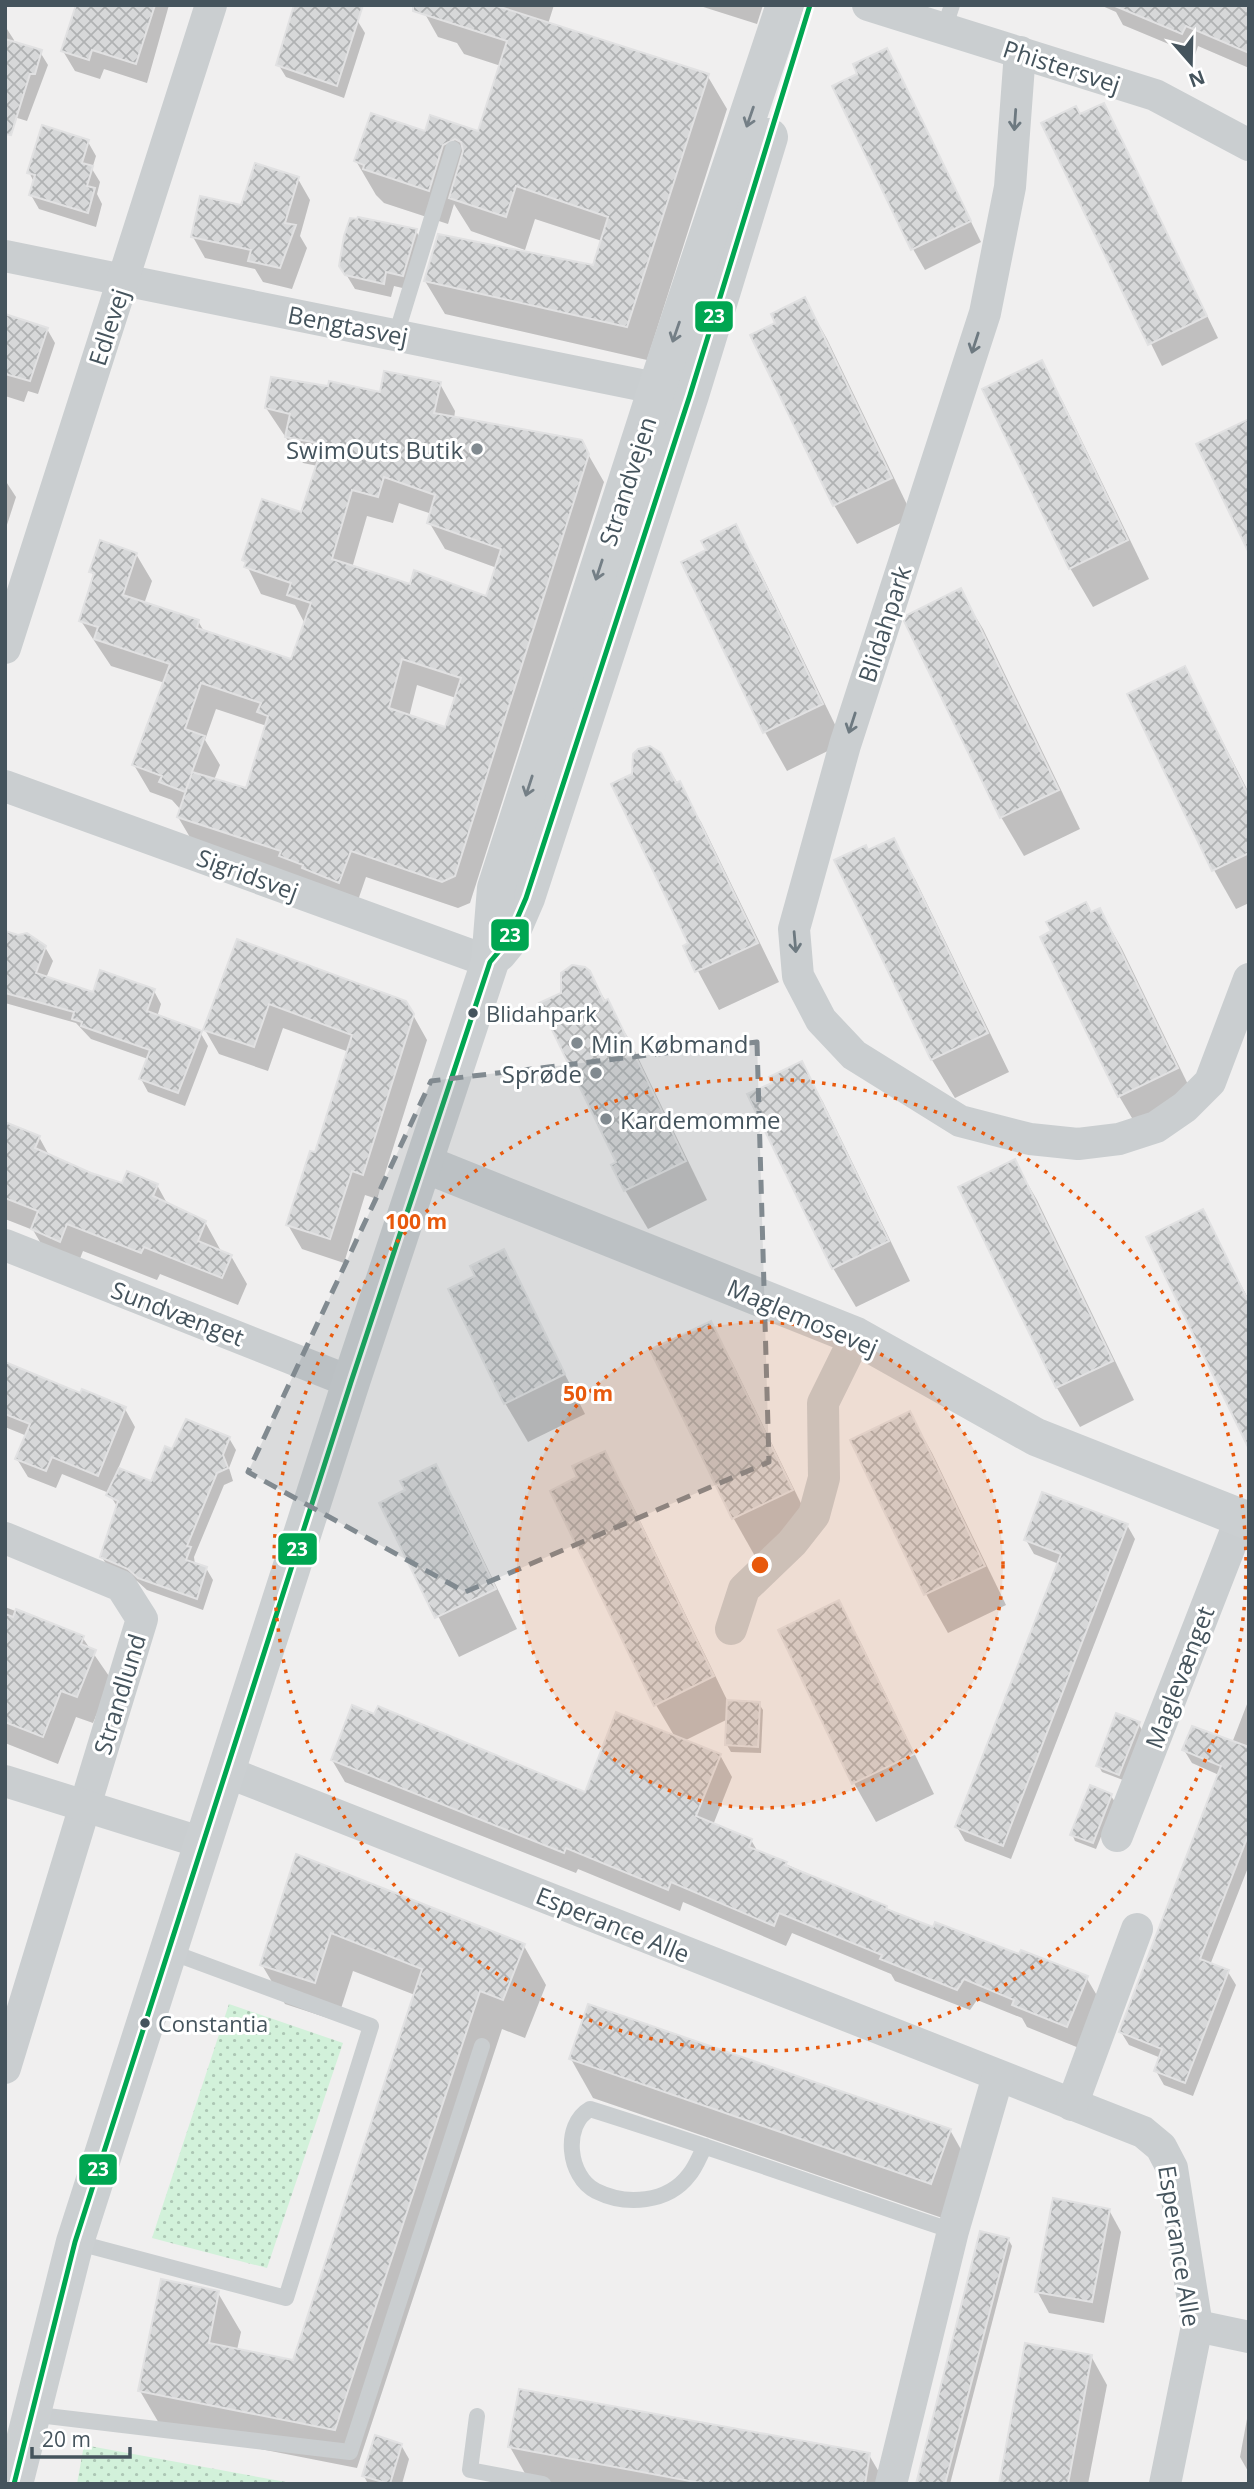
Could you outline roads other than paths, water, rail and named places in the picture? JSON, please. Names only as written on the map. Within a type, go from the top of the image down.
[{"type":"main road","name":"Strandvejen","points":[[14,2484],[75,2242],[351,1382],[490,962],[507,942],[526,898],[785,5]]},
{"type":"main road","name":"Strandvejen","points":[[673,392],[810,5]]},
{"type":"main road","name":"Maglemosevej","points":[[425,1164],[856,1336],[1036,1437],[1245,1520]]},
{"type":"street","name":"Edlevej","points":[[5,648],[211,5]]},
{"type":"street","name":"Phistersvej","points":[[867,5],[948,17],[1020,52],[1155,95],[1249,145]]},
{"type":"street","name":"Blidahpark","points":[[1020,52],[1010,187],[985,313],[845,745],[794,929],[798,976],[821,1020],[854,1055],[960,1121],[1030,1139],[1078,1144],[1119,1139],[1157,1127],[1185,1107],[1210,1082],[1249,979]]},
{"type":"street","name":"Bengtasvej","points":[[5,256],[673,392]]},
{"type":"street","name":"Sigridsvej","points":[[5,786],[490,962]]},
{"type":"street","name":"Sundvænget","points":[[5,1245],[351,1382]]},
{"type":"street","points":[[731,1629],[744,1589],[792,1543],[814,1516],[824,1478],[823,1404],[856,1336]]},
{"type":"street","name":"Maglevænget","points":[[1117,1836],[1245,1520]]},
{"type":"street","name":"Strandlund","points":[[5,1538],[121,1586],[142,1619],[5,2068]]},
{"type":"street","name":"Esperance Alle","points":[[227,1772],[1143,2132],[1161,2147],[1172,2168],[1197,2326],[1165,2484]]},
{"type":"street","points":[[5,1781],[203,1843]]},
{"type":"street","points":[[1072,2105],[1137,1928]]},
{"type":"street","points":[[891,2484],[953,2231],[998,2076]]},
{"type":"street","points":[[1197,2326],[1249,2337]]},
{"type":"lane","points":[[396,335],[453,149]]},
{"type":"lane","points":[[75,2242],[286,2298],[371,2026],[168,1951]]},
{"type":"lane","points":[[30,2414],[349,2452],[482,2046]]},
{"type":"lane","points":[[705,2146],[689,2176],[670,2192],[636,2202],[594,2190],[574,2164],[572,2133],[582,2114],[590,2109],[705,2146],[953,2231]]},
{"type":"lane","points":[[477,2416],[470,2470],[543,2484]]},
{"type":"place","name":"SwimOuts Butik","points":[[477,449]]},
{"type":"place","name":"Blidahpark","points":[[473,1013]]},
{"type":"place","name":"Min Købmand","points":[[577,1043]]},
{"type":"place","name":"Sprøde","points":[[596,1073]]},
{"type":"place","name":"Kardemomme","points":[[606,1119]]},
{"type":"place","name":"Constantia","points":[[145,2023]]}]
